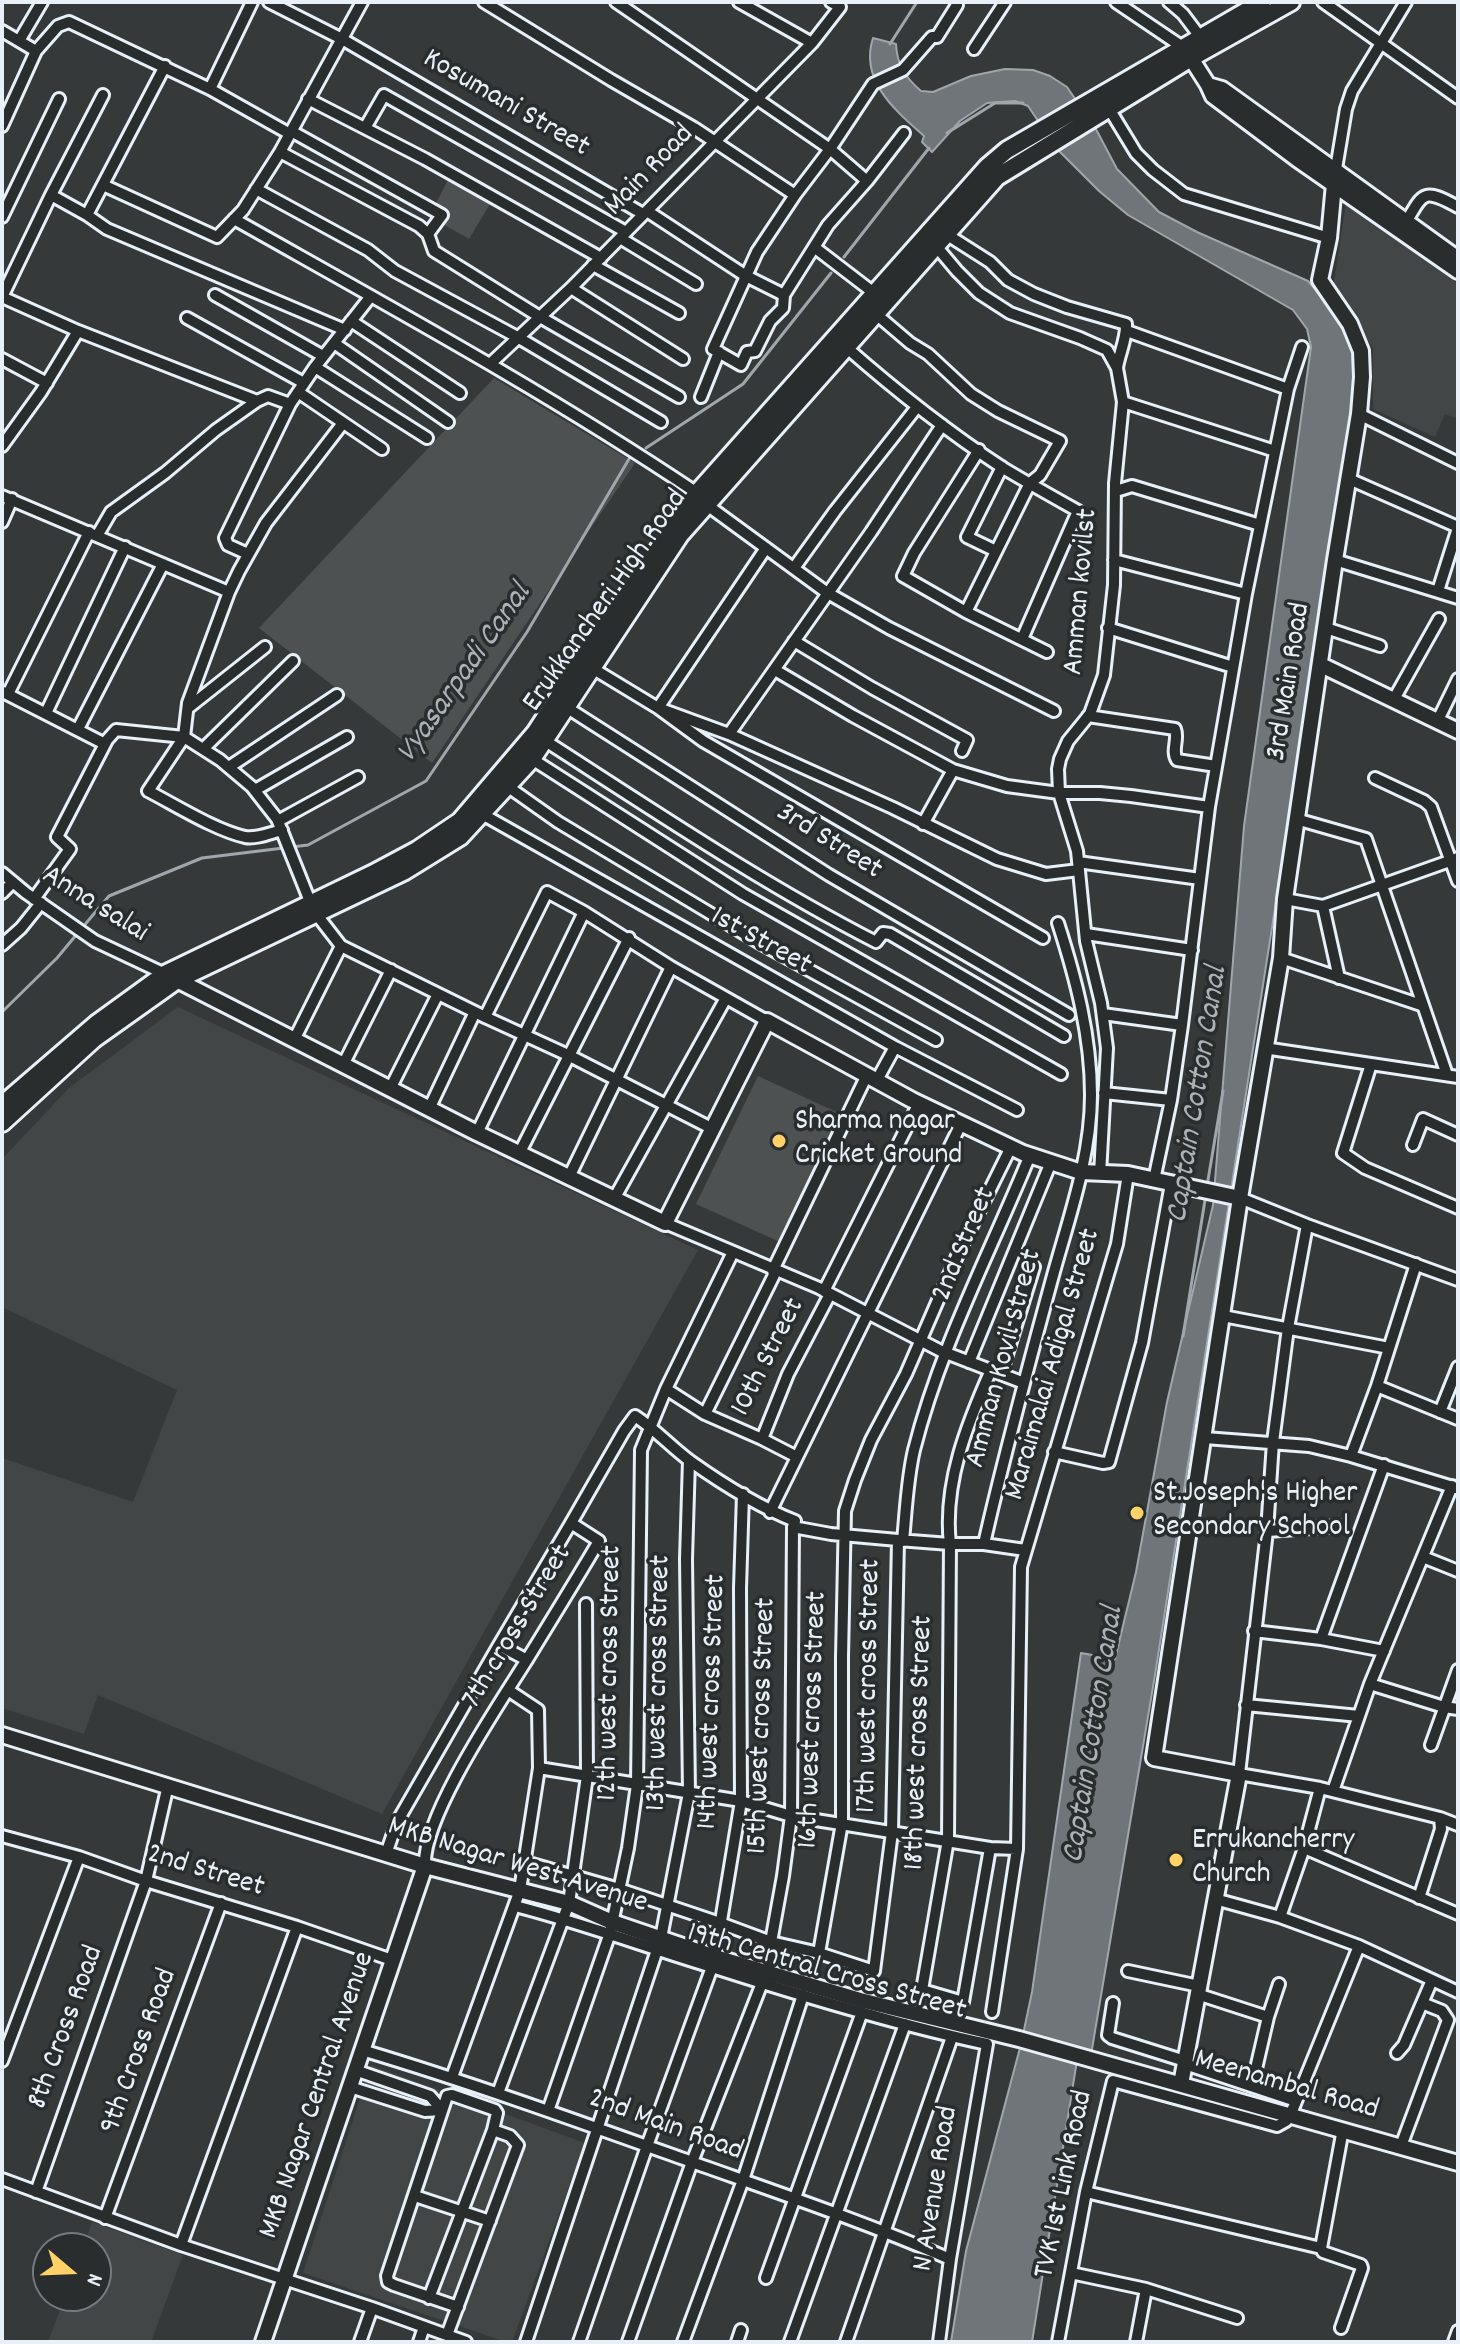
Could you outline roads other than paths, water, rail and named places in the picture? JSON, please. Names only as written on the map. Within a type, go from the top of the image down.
[{"type":"main road","points":[[1187,53],[1201,38],[1262,2]]},
{"type":"main road","points":[[1187,53],[1291,2]]},
{"type":"main road","name":"Erukkancheri High Road","points":[[2,1123],[94,1039],[171,977],[314,909],[405,871],[460,837],[532,759],[702,499],[846,347],[878,303],[941,240],[997,177],[1034,144],[1187,53]]},
{"type":"main road","points":[[314,909],[417,850],[460,821],[535,733],[591,647],[702,499],[878,303],[987,167],[1007,150],[1034,144]]},
{"type":"main road","points":[[2,1105],[96,1024],[171,977]]},
{"type":"street","points":[[19,41],[42,2]]},
{"type":"street","points":[[210,89],[252,2]]},
{"type":"street","name":"Kosumani Street","points":[[269,2],[342,39],[645,213],[746,276],[784,295]]},
{"type":"street","points":[[103,185],[217,237],[234,219],[280,152],[362,2]]},
{"type":"street","points":[[484,2],[715,141],[795,195]]},
{"type":"street","points":[[616,2],[830,149],[867,181]]},
{"type":"street","points":[[739,2],[812,43]]},
{"type":"street","points":[[974,49],[1005,2]]},
{"type":"street","points":[[1116,2],[1187,53],[1208,85],[1222,89],[1301,154],[1404,227],[1458,271]]},
{"type":"street","points":[[1169,2],[1183,14],[1201,38]]},
{"type":"street","points":[[1323,2],[1458,98]]},
{"type":"street","points":[[1335,176],[1352,91],[1406,2]]},
{"type":"street","name":"Main Road","points":[[490,364],[571,288],[812,43],[835,5]]},
{"type":"street","points":[[904,133],[828,225],[784,295],[783,308],[770,321],[755,351],[747,352],[741,365],[713,349],[757,252],[873,84],[904,69],[932,37],[937,37],[957,5]]},
{"type":"street","points":[[2,126],[36,51],[58,26],[69,22],[210,89],[442,215],[428,234]]},
{"type":"street","points":[[2,31],[36,51]]},
{"type":"street","points":[[87,215],[165,66]]},
{"type":"street","points":[[103,95],[2,297],[78,331],[257,401]]},
{"type":"street","points":[[365,128],[384,95],[623,235],[696,284]]},
{"type":"street","points":[[2,217],[59,99]]},
{"type":"street","points":[[308,99],[425,159],[679,313]]},
{"type":"street","points":[[1102,105],[1136,153],[1184,194],[1329,238]]},
{"type":"street","points":[[280,152],[419,226],[428,234],[434,251],[540,317],[679,397]]},
{"type":"street","name":"3rd Main Road","points":[[1239,1774],[1154,1758],[1223,1316],[1236,1197],[1281,958],[1296,819],[1359,414],[1361,351],[1350,324],[1320,280],[1329,238],[1335,176]]},
{"type":"street","points":[[256,189],[368,250],[395,271],[519,338],[661,422]]},
{"type":"street","points":[[1404,227],[1425,195],[1434,194],[1458,207]]},
{"type":"street","points":[[51,195],[107,229],[348,326],[460,393]]},
{"type":"street","points":[[234,219],[614,438],[829,592],[889,628],[1054,711]]},
{"type":"street","points":[[1404,227],[1458,259]]},
{"type":"street","points":[[941,240],[990,262],[1008,280],[1034,294],[1126,324],[1117,368]]},
{"type":"street","points":[[941,240],[957,271],[979,293],[1010,313],[1107,350],[1117,368]]},
{"type":"street","points":[[814,247],[878,303],[910,343],[928,354],[971,394],[998,411],[1060,441],[1040,475],[1030,483],[966,612]]},
{"type":"street","points":[[571,288],[683,359]]},
{"type":"street","points":[[215,295],[323,356]]},
{"type":"street","points":[[248,554],[228,545],[225,538],[290,404],[371,296]]},
{"type":"street","points":[[187,318],[301,388],[343,423],[382,449]]},
{"type":"street","points":[[2,446],[47,383],[78,331]]},
{"type":"street","points":[[1127,331],[1288,389]]},
{"type":"street","points":[[334,343],[448,422]]},
{"type":"street","points":[[846,347],[942,425],[1002,467],[1078,511],[1022,639]]},
{"type":"street","points":[[1154,1180],[1171,1100],[1209,807],[1233,667],[1288,389],[1302,347]]},
{"type":"street","points":[[701,397],[719,352]]},
{"type":"street","points":[[2,359],[47,383]]},
{"type":"street","points":[[315,367],[427,438]]},
{"type":"street","name":"Amman kovilst","points":[[1100,1174],[1107,1048],[1086,934],[1078,866],[1059,793],[1060,759],[1068,741],[1088,716],[1104,675],[1114,585],[1115,483],[1123,402],[1117,368]]},
{"type":"street","points":[[105,744],[5,692],[93,534],[111,512],[257,401],[268,396],[290,404]]},
{"type":"street","points":[[1123,402],[1275,451]]},
{"type":"street","points":[[794,568],[917,407]]},
{"type":"street","points":[[1359,414],[1458,463]]},
{"type":"street","points":[[343,423],[266,523],[248,554],[229,592],[188,708],[184,737],[148,791],[207,821],[246,837],[258,837],[358,777]]},
{"type":"street","points":[[729,734],[942,425]]},
{"type":"street","points":[[979,450],[914,553],[903,576],[966,612],[1047,652]]},
{"type":"street","points":[[996,551],[967,537],[1002,467]]},
{"type":"street","points":[[1349,479],[1458,528],[1438,591]]},
{"type":"street","points":[[1116,491],[1132,486],[1260,525]]},
{"type":"street","points":[[2,522],[7,497],[229,592]]},
{"type":"street","points":[[46,713],[125,547]]},
{"type":"street","points":[[658,708],[766,548]]},
{"type":"street","points":[[1114,560],[1246,594]]},
{"type":"street","points":[[1335,560],[1458,598]]},
{"type":"street","points":[[78,729],[163,564]]},
{"type":"street","points":[[1394,699],[1439,619]]},
{"type":"street","points":[[1108,628],[1233,667]]},
{"type":"street","points":[[1326,628],[1380,646]]},
{"type":"street","points":[[794,641],[967,740],[962,751]]},
{"type":"street","points":[[188,708],[265,647]]},
{"type":"street","points":[[203,749],[293,661]]},
{"type":"street","points":[[1321,665],[1458,731]]},
{"type":"street","points":[[592,668],[658,708],[703,741],[1043,938]]},
{"type":"street","points":[[775,670],[953,770],[1007,786],[1059,793],[1100,793],[1209,807]]},
{"type":"street","points":[[1437,722],[1458,679]]},
{"type":"street","points":[[229,767],[337,695]]},
{"type":"street","name":"3rd Street","points":[[566,707],[829,875],[1069,1015]]},
{"type":"street","points":[[658,708],[729,734],[997,859],[1046,874],[1078,866],[1200,879]]},
{"type":"street","points":[[1088,716],[1175,729],[1174,756],[1177,760],[1216,766]]},
{"type":"street","points":[[2,945],[21,928],[70,849],[57,837],[105,744],[116,730],[184,737],[229,767],[255,790],[280,826],[314,909],[341,946],[713,1129]]},
{"type":"street","points":[[255,790],[347,737]]},
{"type":"street","points":[[544,740],[824,916],[876,942],[883,933],[890,934],[1064,1036]]},
{"type":"street","points":[[532,759],[743,894],[1061,1074]]},
{"type":"street","points":[[923,824],[953,770]]},
{"type":"street","points":[[1375,778],[1429,804],[1454,859],[1458,881]]},
{"type":"street","points":[[507,786],[558,822],[758,942],[936,1040]]},
{"type":"street","name":"1st Street","points":[[482,814],[895,1047],[1017,1110]]},
{"type":"street","points":[[1296,819],[1366,839],[1421,1005],[1452,1076]]},
{"type":"street","points":[[1323,906],[1454,859]]},
{"type":"street","name":"Anna salai","points":[[2,873],[95,941],[171,977]]},
{"type":"street","points":[[2,893],[13,882]]},
{"type":"street","points":[[429,1109],[547,892],[767,1021],[919,1103],[1011,1147],[1081,1172],[1128,1174],[1236,1197],[1458,1280]]},
{"type":"street","points":[[1285,899],[1323,906],[1339,978]]},
{"type":"street","points":[[477,1133],[584,912]]},
{"type":"street","name":"Amman Kovil Street","points":[[984,1544],[1081,1172],[1091,1097],[1089,1056],[1080,1000],[1058,923]]},
{"type":"street","points":[[1086,934],[1192,950]]},
{"type":"street","points":[[519,1154],[629,938]]},
{"type":"street","points":[[294,1040],[341,946]]},
{"type":"street","points":[[1281,958],[1421,1005]]},
{"type":"street","points":[[569,1177],[671,967]]},
{"type":"street","points":[[343,1065],[391,970]]},
{"type":"street","points":[[171,977],[519,1154],[665,1223],[827,1292],[947,1353],[1024,1383]]},
{"type":"street","points":[[390,1089],[438,994]]},
{"type":"street","points":[[614,1199],[726,998]]},
{"type":"street","points":[[1103,1014],[1182,1025]]},
{"type":"street","points":[[665,1223],[767,1021]]},
{"type":"street","points":[[705,1414],[774,1275],[773,1270],[872,1077],[895,1047]]},
{"type":"street","points":[[1264,1048],[1452,1076]]},
{"type":"street","points":[[1371,1064],[1343,1153],[1365,1168],[1458,1208]]},
{"type":"street","points":[[1104,1093],[1171,1100]]},
{"type":"street","name":"10th Street","points":[[666,1389],[705,1414],[762,1439],[788,1374],[919,1103]]},
{"type":"street","points":[[1413,1145],[1423,1119],[1458,1135]]},
{"type":"street","points":[[770,1512],[961,1124]]},
{"type":"street","points":[[921,1340],[958,1254],[1011,1147]]},
{"type":"street","name":"2nd Street","points":[[901,1540],[914,1449],[970,1292],[1030,1155]]},
{"type":"street","points":[[969,1362],[1051,1162]]},
{"type":"street","name":"Maraimalai Adigal Street","points":[[992,2012],[1017,1849],[1021,1567],[1117,1244],[1128,1174]]},
{"type":"street","points":[[1054,1452],[1109,1462],[1142,1343],[1171,1184]]},
{"type":"street","points":[[1181,2084],[1239,1774],[1267,1531],[1273,1442],[1288,1328],[1307,1225]]},
{"type":"street","name":"12th west cross Street","points":[[548,2111],[611,1927],[628,1848],[637,1785],[641,1450],[666,1389],[733,1252]]},
{"type":"street","points":[[1351,1456],[1416,1264]]},
{"type":"street","name":"18th west cross Street","points":[[990,1848],[963,2002],[922,1990],[948,1840],[948,1530],[951,1496],[959,1454],[976,1404],[996,1372],[1034,1267]]},
{"type":"street","points":[[1223,1316],[1389,1348]]},
{"type":"street","name":"16th west cross Street","points":[[819,1953],[842,1823],[845,1511],[871,1440],[921,1340]]},
{"type":"street","points":[[1440,1412],[1458,1367]]},
{"type":"street","points":[[1377,1386],[1458,1419]]},
{"type":"street","name":"7th cross Street","points":[[425,1866],[425,1854],[436,1817],[508,1690],[599,1541],[571,1523],[635,1416],[651,1426]]},
{"type":"street","points":[[651,1426],[689,1460],[770,1512],[795,1521],[793,1527],[844,1535],[999,1545],[1025,1550]]},
{"type":"street","points":[[1205,1438],[1309,1446],[1384,1465],[1455,1488],[1370,1684],[1333,1791]]},
{"type":"street","points":[[762,1439],[797,1457]]},
{"type":"street","name":"13th west cross Street","points":[[526,2342],[659,1944],[689,1793],[686,1559],[689,1460]]},
{"type":"street","points":[[1321,1639],[1384,1465]]},
{"type":"street","name":"14th west cross Street","points":[[579,2342],[713,1962],[741,1801],[743,1494]]},
{"type":"street","points":[[386,1854],[397,1822],[571,1523]]},
{"type":"street","points":[[1267,1531],[1342,1526]]},
{"type":"street","name":"15th west cross Street","points":[[628,2342],[692,2162],[766,1978],[791,1816],[793,1527]]},
{"type":"street","name":"17th west cross Street","points":[[819,1953],[874,1971],[892,1832],[901,1540]]},
{"type":"street","points":[[1423,1557],[1458,1571]]},
{"type":"street","points":[[498,2093],[569,1903],[587,1776],[586,1604]]},
{"type":"street","points":[[1254,1631],[1384,1651]]},
{"type":"street","points":[[499,1645],[527,1660]]},
{"type":"street","points":[[1431,1745],[1458,1670]]},
{"type":"street","points":[[1370,1684],[1458,1709]]},
{"type":"street","points":[[452,2077],[520,1890],[539,1768],[538,1710],[508,1690]]},
{"type":"street","points":[[1246,1705],[1359,1716]]},
{"type":"street","name":"MKB Nagar West Avenue","points":[[2,1735],[425,1866],[569,1903],[611,1927],[766,1978],[1019,2039]]},
{"type":"street","points":[[539,1768],[741,1801],[791,1816],[990,1848],[1017,1849]]},
{"type":"street","points":[[1239,1774],[1333,1791],[1427,1813],[1458,1825]]},
{"type":"street","name":"8th Cross Road","points":[[36,2192],[146,1881],[168,1785]]},
{"type":"street","points":[[1280,1917],[1304,1848],[1320,1788]]},
{"type":"street","points":[[1419,1898],[1441,1829],[1440,1818]]},
{"type":"street","name":"2nd Street","points":[[2,1836],[79,1857],[392,1960]]},
{"type":"street","points":[[1304,1848],[1458,1914]]},
{"type":"street","points":[[2,2061],[79,1857]]},
{"type":"street","points":[[525,1862],[574,1874],[771,1942],[819,1953]]},
{"type":"street","name":"MKB Nagar Central Avenue","points":[[263,2342],[425,1866]]},
{"type":"street","points":[[1215,1899],[1280,1917],[1359,1946],[1458,1992]]},
{"type":"street","name":"9th Cross Road","points":[[105,2218],[221,1903]]},
{"type":"street","points":[[515,1906],[611,1927]]},
{"type":"street","points":[[181,2245],[297,1927]]},
{"type":"street","points":[[1290,2116],[1359,1946]]},
{"type":"street","points":[[1128,1971],[1198,1990],[1268,2017]]},
{"type":"street","points":[[1397,2053],[1404,2045],[1432,1980]]},
{"type":"street","name":"19th Central Cross Street","points":[[783,1983],[803,1995],[987,2044]]},
{"type":"street","points":[[1252,2086],[1279,1984]]},
{"type":"street","points":[[683,2342],[743,2180],[803,1995]]},
{"type":"street","points":[[1113,2003],[1108,2029],[1108,2035],[1112,2038],[1296,2101]]},
{"type":"street","points":[[1401,2146],[1448,2020],[1442,2011],[1422,2003]]},
{"type":"street","points":[[766,2278],[862,2012]]},
{"type":"street","points":[[790,2342],[905,2024]]},
{"type":"street","points":[[846,2342],[952,2037]]},
{"type":"street","name":"Meenambal Road","points":[[1019,2039],[1458,2163]]},
{"type":"street","name":"N Avenue Road","points":[[939,2342],[987,2044]]},
{"type":"street","name":"2nd Main Road","points":[[362,2050],[452,2077],[743,2180],[886,2232],[950,2259]]},
{"type":"street","points":[[355,2070],[430,2096],[442,2110]]},
{"type":"street","name":"TVK 1st Link Road","points":[[1058,2342],[1086,2192],[1113,2081],[1277,2126],[1290,2116]]},
{"type":"street","points":[[350,2087],[425,2111],[442,2110]]},
{"type":"street","points":[[429,2298],[497,2113],[452,2095],[447,2096],[387,2276],[388,2282],[429,2298],[458,2307]]},
{"type":"street","points":[[1321,2248],[1343,2129]]},
{"type":"street","points":[[447,2335],[518,2145],[510,2136],[493,2130]]},
{"type":"street","points":[[2,2179],[181,2245],[466,2342]]},
{"type":"street","points":[[1086,2192],[1321,2248],[1323,2252],[1361,2265],[1341,2328]]},
{"type":"street","points":[[415,2196],[490,2221]]},
{"type":"street","points":[[1071,2273],[1146,2289],[1237,2318]]},
{"type":"street","points":[[1136,2342],[1146,2289]]},
{"type":"street","points":[[360,2342],[372,2308]]},
{"type":"street","points":[[419,2342],[424,2327]]},
{"type":"street","points":[[737,2342],[741,2330]]},
{"type":"street","points":[[1454,2342],[1458,2331]]},
{"type":"water","points":[[873,38],[896,44],[903,70],[921,91],[933,92],[971,76],[1005,69],[1033,70],[1067,87],[1097,131],[1117,169],[1159,212],[1308,281],[1340,319],[1353,344],[1358,378],[1155,1675],[1091,2055],[1078,2054],[1032,2342],[951,2342],[966,2251],[1032,1992],[1081,1653],[1115,1659],[1136,1572],[1167,1402],[1213,1205],[1244,826],[1311,347],[1307,329],[1293,310],[1128,215],[1099,191],[1057,149],[1028,106],[1015,101],[987,103],[960,121],[932,152],[922,142],[924,136],[892,105],[876,81],[870,54]]},
{"type":"waterway","points":[[890,44],[917,2]]},
{"type":"waterway","name":"Captain Cotton Canal","points":[[947,133],[995,103],[1023,103]]},
{"type":"waterway","name":"Vyasarpadi Canal","points":[[844,257],[929,148]]},
{"type":"waterway","name":"Vyasarpadi Canal","points":[[646,448],[743,384],[831,273]]},
{"type":"waterway","name":"Vyasarpadi Canal","points":[[82,928],[109,896],[202,858],[308,845],[426,781],[527,632],[629,459]]},
{"type":"waterway","name":"Vyasarpadi Canal","points":[[2,1012],[77,934]]},
{"type":"waterway","name":"Captain Cotton Canal","points":[[1207,1186],[1223,1091]]},
{"type":"waterway","name":"Captain Cotton Canal","points":[[1183,1336],[1206,1194]]},
{"type":"place","name":"Sharma nagar Cricket Ground","points":[[779,1141]]},
{"type":"place","name":"St.Joseph's Higher Secondary School","points":[[1137,1513]]},
{"type":"place","name":"Errukancherry Church","points":[[1176,1860]]}]
